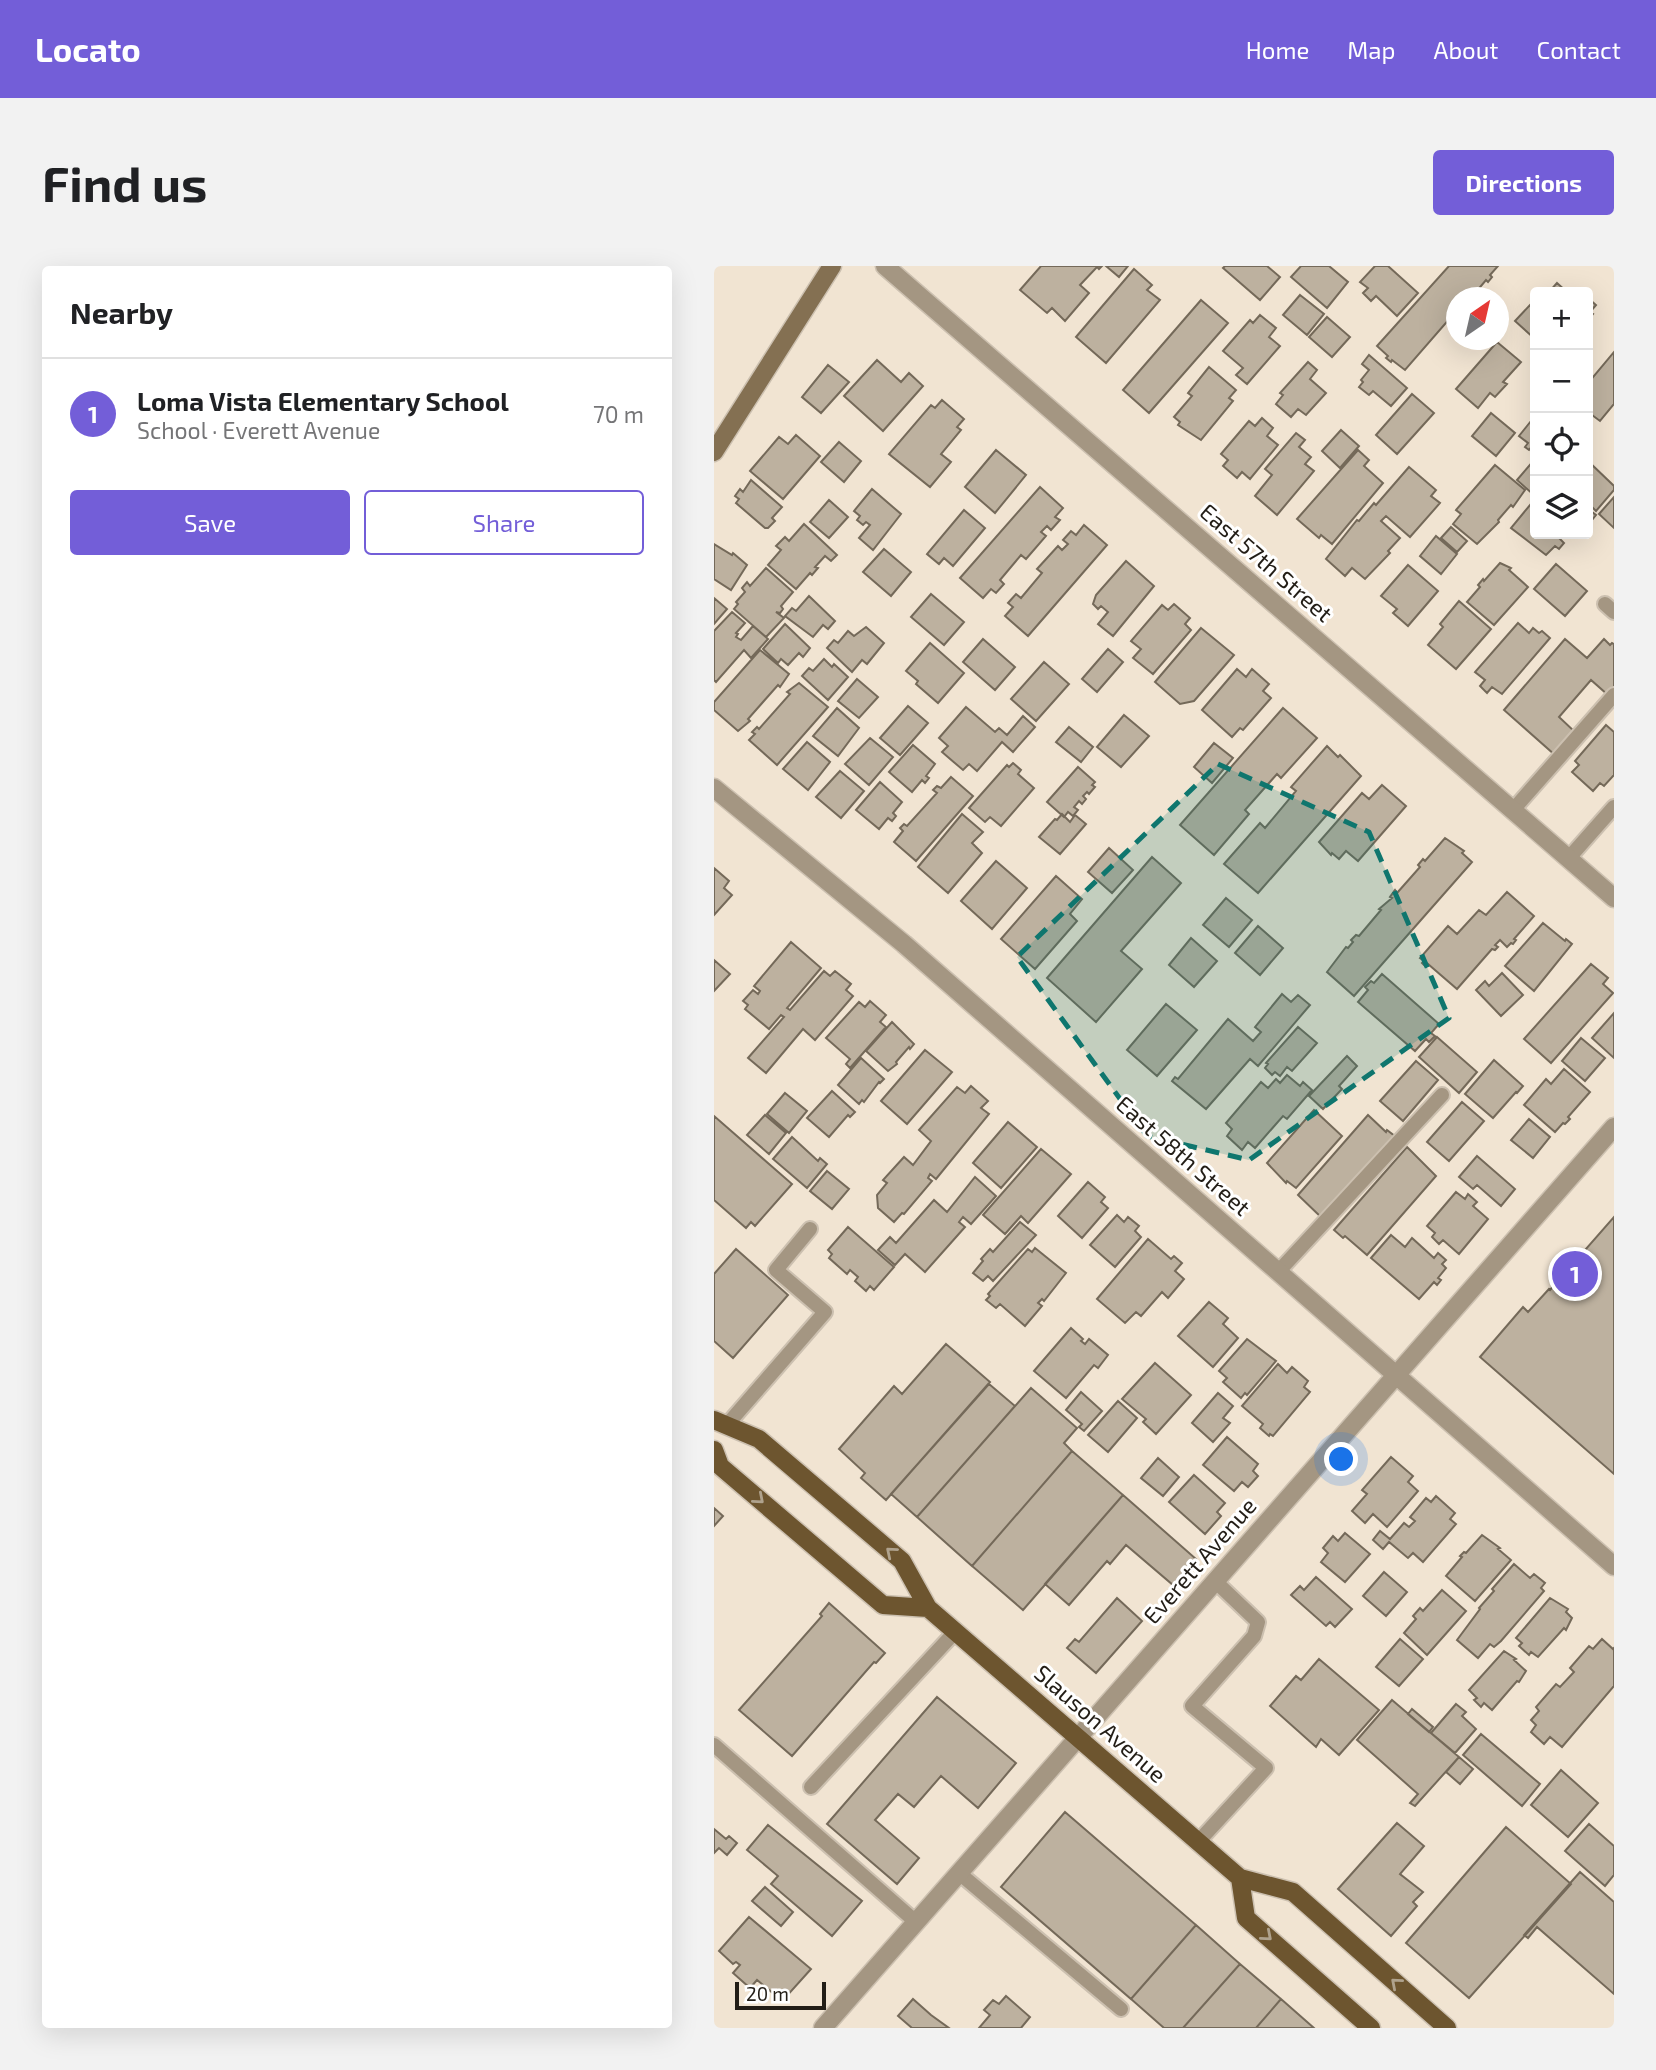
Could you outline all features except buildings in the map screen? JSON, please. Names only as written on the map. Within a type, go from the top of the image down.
[{"type":"main road","name":"Slauson Avenue","points":[[720,1423],[759,1439],[902,1560],[928,1608],[1240,1878],[1293,1892],[1447,2028]]},
{"type":"main road","points":[[714,1450],[720,1466],[884,1605],[928,1608]]},
{"type":"main road","points":[[1240,1878],[1247,1918],[1371,2028]]},
{"type":"street","points":[[714,452],[832,266]]},
{"type":"street","name":"East 57th Street","points":[[885,266],[1614,898]]},
{"type":"street","name":"East 58th Street","points":[[714,788],[904,944],[1614,1566]]},
{"type":"street","name":"Everett Avenue","points":[[823,2028],[1614,1127]]},
{"type":"lane","points":[[1513,810],[1614,695]]},
{"type":"lane","points":[[1568,859],[1614,807]]},
{"type":"lane","points":[[1278,1272],[1442,1095]]},
{"type":"lane","points":[[720,1423],[825,1312],[776,1270],[810,1229]]},
{"type":"lane","points":[[1198,1842],[1266,1768],[1192,1706],[1254,1636],[1258,1622],[1215,1581]]},
{"type":"lane","points":[[811,1787],[956,1632]]},
{"type":"lane","points":[[714,1745],[916,1922]]},
{"type":"lane","points":[[959,1873],[1121,2009]]},
{"type":"highlighted area","points":[[1218,764],[1369,832],[1449,1018],[1249,1160],[1147,1136],[1017,957]]},
{"type":"place","name":"Loma Vista Elementary School","points":[[1575,1274]]}]
